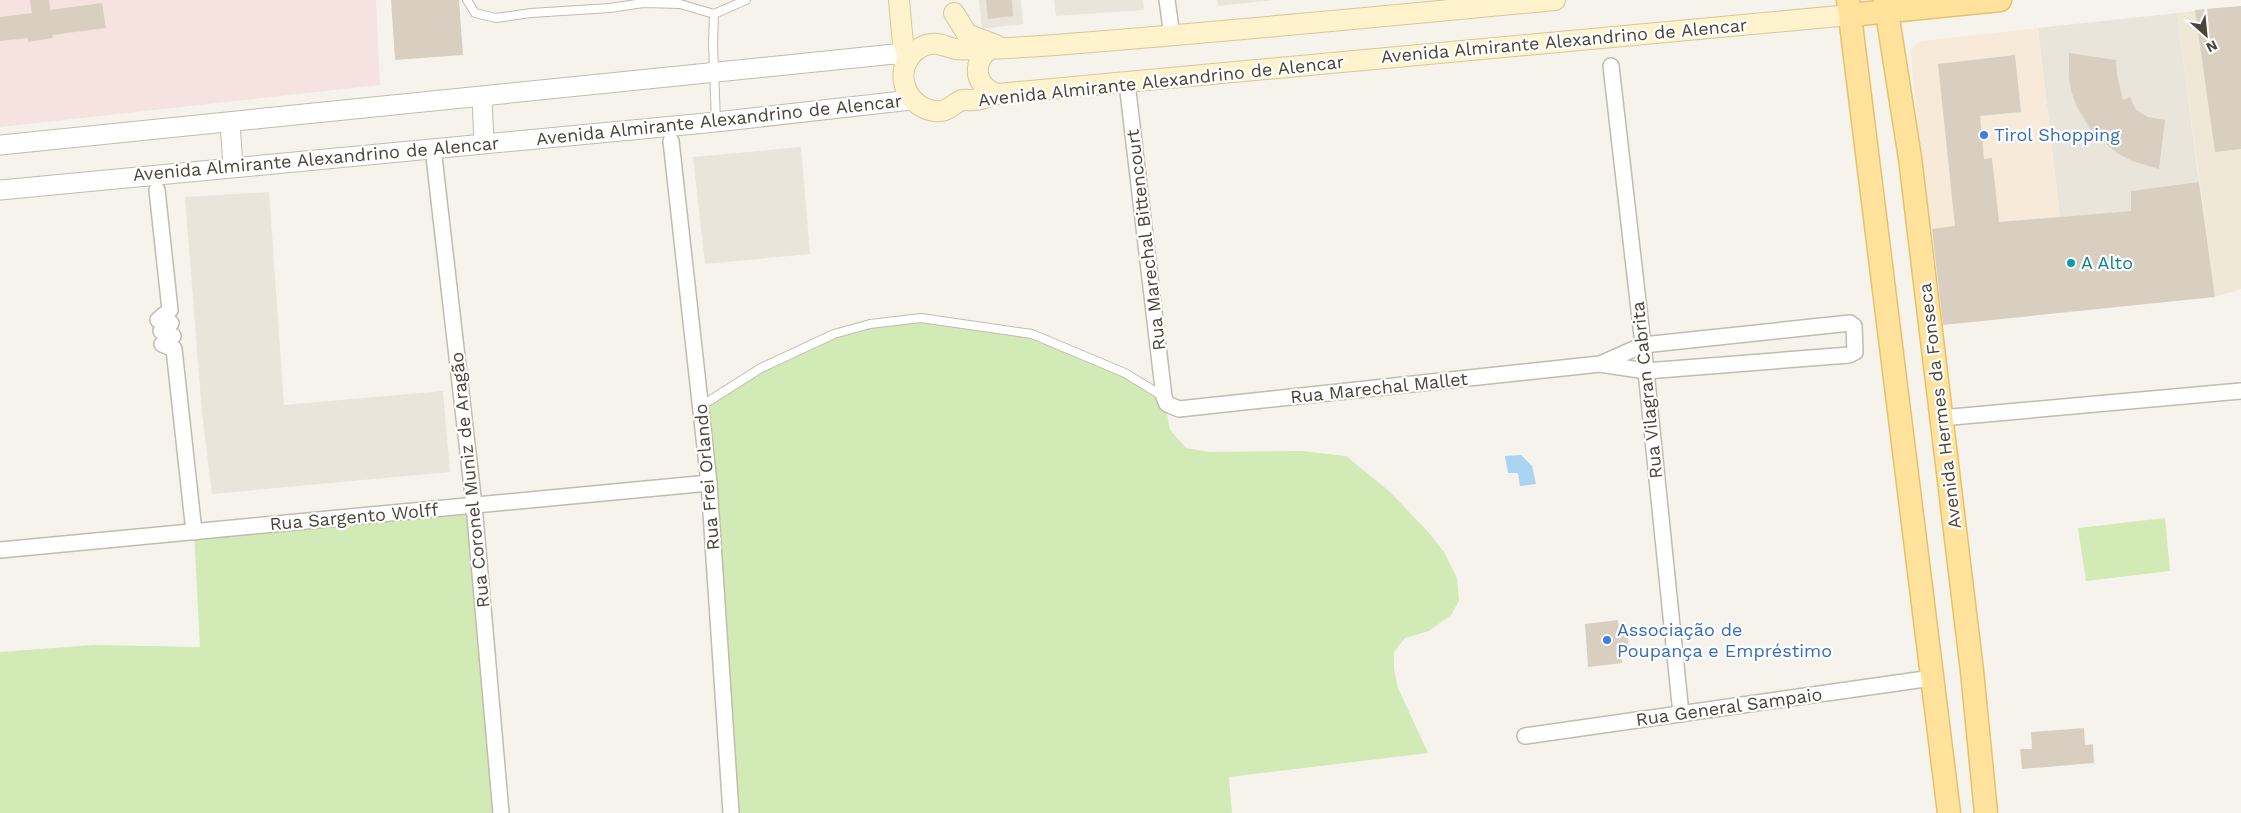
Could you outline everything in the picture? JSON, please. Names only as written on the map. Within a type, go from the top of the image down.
[{"type":"main road","points":[[899,0],[903,44],[909,58]]},
{"type":"main road","points":[[911,100],[903,80],[904,68],[909,58],[926,45],[942,44],[956,49],[998,49],[1172,36],[1555,0]]},
{"type":"main road","name":"Avenida Almirante Alexandrino de Alencar","points":[[911,100],[923,109],[937,111],[951,108],[963,100],[975,100],[997,94],[1127,83],[1849,7],[2000,0]]},
{"type":"main road","name":"Avenida Hermes da Fonseca","points":[[1886,6],[1910,158],[1972,671],[1986,813]]},
{"type":"main road","points":[[954,7],[967,34],[998,49]]},
{"type":"main road","points":[[954,7],[956,49],[963,56],[971,73],[971,83],[963,100]]},
{"type":"main road","points":[[1849,7],[1948,813]]},
{"type":"main road","points":[[997,94],[983,86],[977,71],[982,56],[998,49]]},
{"type":"street","points":[[1168,0],[1172,36]]},
{"type":"street","points":[[0,146],[894,54],[909,58]]},
{"type":"street","name":"Rua Vilagran Cabrita","points":[[1611,66],[1646,371],[1681,714]]},
{"type":"street","name":"Rua Marechal Bittencourt","points":[[1127,83],[1164,397]]},
{"type":"street","points":[[482,97],[484,143]]},
{"type":"street","name":"Avenida Almirante Alexandrino de Alencar","points":[[0,190],[716,122],[911,100]]},
{"type":"street","points":[[230,122],[233,167]]},
{"type":"street","name":"Rua Frei Orlando","points":[[671,141],[709,483],[731,813]]},
{"type":"street","name":"Rua Coronel Muniz de Aragão","points":[[433,148],[474,506],[501,813]]},
{"type":"street","points":[[157,190],[170,310],[158,320],[171,323],[162,331],[173,336],[162,344],[174,349],[194,532]]},
{"type":"street","name":"Rua Marechal Mallet","points":[[1164,397],[1167,404],[1179,409],[1600,364],[1646,371],[1850,355],[1855,352],[1854,326],[1850,323],[1642,345],[1600,364]]},
{"type":"street","points":[[1941,418],[2241,391]]},
{"type":"street","name":"Rua Sargento Wolff","points":[[0,550],[709,483]]},
{"type":"street","name":"Rua General Sampaio","points":[[1525,736],[1932,678]]},
{"type":"lane","points":[[467,0],[475,13],[496,18],[643,3],[680,4],[714,14],[746,0]]},
{"type":"lane","points":[[714,14],[713,43],[716,122]]},
{"type":"lane","points":[[701,406],[761,368],[834,334],[870,324],[921,318],[1032,334],[1125,373],[1164,397]]},
{"type":"shaded area","points":[[0,0],[376,0],[380,85],[0,127]]},
{"type":"shaded area","points":[[979,0],[1021,0],[1023,24],[982,29]]},
{"type":"shaded area","points":[[1054,0],[1143,0],[1144,10],[1056,16]]},
{"type":"shaded area","points":[[1217,0],[1274,0],[1218,6]]},
{"type":"shaded area","points":[[2241,6],[2241,289],[2215,297],[2177,13]]},
{"type":"shaded area","points":[[2177,13],[2199,182],[2131,191],[2131,211],[2060,217],[2038,28]]},
{"type":"shaded area","name":"Tirol Shopping","points":[[2038,28],[2060,217],[1928,229],[1910,49],[1921,41]]},
{"type":"shaded area","points":[[801,147],[810,254],[705,264],[693,157]]},
{"type":"shaded area","points":[[269,192],[284,405],[443,391],[450,472],[212,494],[202,413],[185,197]]},
{"type":"green space","points":[[921,318],[1032,334],[1083,356],[1164,397],[1170,430],[1186,448],[1209,452],[1301,451],[1346,456],[1389,491],[1430,534],[1444,552],[1457,578],[1459,601],[1451,615],[1429,631],[1405,638],[1394,652],[1394,669],[1398,688],[1428,753],[1229,777],[1232,813],[731,813],[701,406],[761,368],[834,334]]},
{"type":"green space","points":[[474,505],[501,813],[0,813],[0,652],[94,645],[200,647],[194,532]]},
{"type":"green space","points":[[2165,518],[2170,571],[2086,581],[2078,528]]},
{"type":"water","points":[[1521,455],[1532,466],[1536,484],[1520,486],[1518,473],[1508,473],[1505,456]]},
{"type":"building","points":[[30,0],[49,0],[50,10],[102,3],[106,28],[52,35],[53,38],[28,42],[28,38],[0,41],[0,17],[32,13]]},
{"type":"building","points":[[391,0],[459,0],[463,55],[395,60]]},
{"type":"building","points":[[986,0],[1012,0],[1013,16],[988,19]]},
{"type":"building","points":[[2241,6],[2241,149],[2215,152],[2195,10]]},
{"type":"building","points":[[2069,53],[2116,60],[2117,75],[2123,100],[2130,97],[2136,110],[2148,117],[2165,120],[2159,169],[2132,161],[2117,153],[2092,132],[2077,107],[2071,91]]},
{"type":"building","name":"A Alto","points":[[2015,55],[2021,112],[1980,116],[1984,159],[1992,158],[1999,222],[2131,211],[2131,191],[2199,182],[2215,297],[1943,325],[1932,229],[1955,226],[1938,64]]},
{"type":"building","name":"Associação de Poupança e Empréstimo","points":[[1618,620],[1619,632],[1627,632],[1629,648],[1621,650],[1622,663],[1588,667],[1585,624]]},
{"type":"building","points":[[2084,728],[2085,745],[2093,744],[2094,763],[2022,769],[2020,749],[2032,749],[2031,732]]},
{"type":"place","name":"Tirol Shopping","points":[[1984,135]]},
{"type":"place","name":"A Alto","points":[[2071,263]]},
{"type":"place","name":"Associação de Poupança e Empréstimo","points":[[1607,640]]}]
